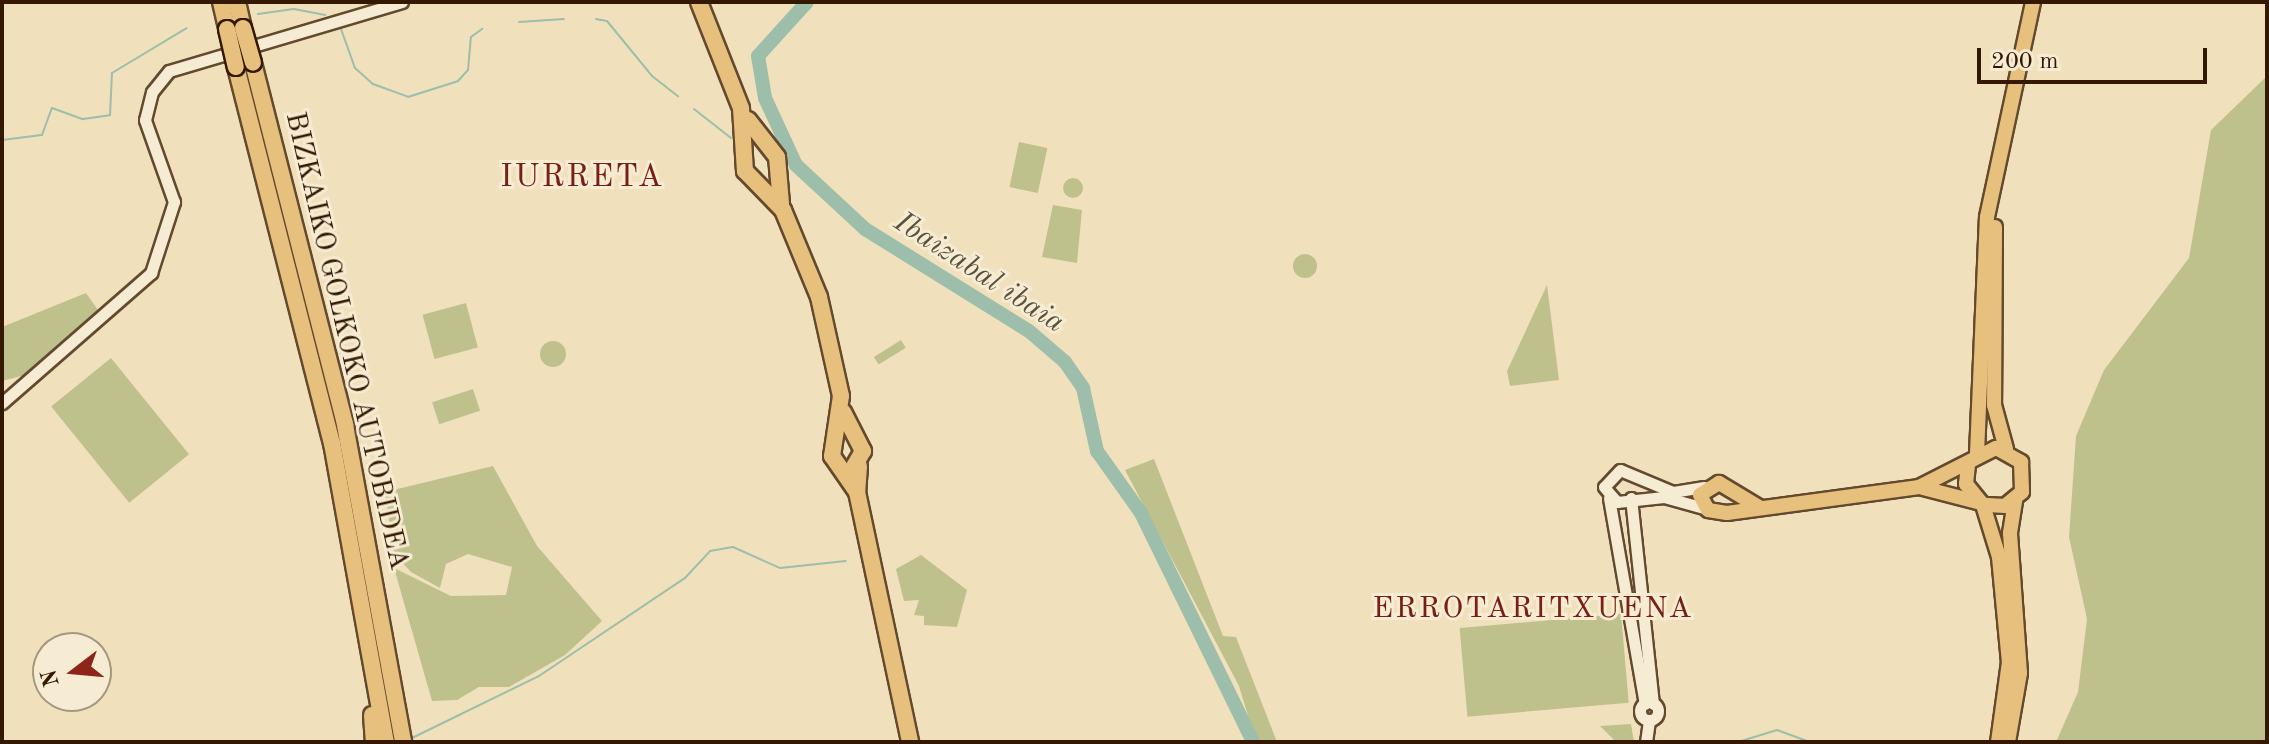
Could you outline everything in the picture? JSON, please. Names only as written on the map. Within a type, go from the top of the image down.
[{"type":"highway","name":"BIZKAIKO GOLKOKO AUTOBIDEA","points":[[221,2],[235,28],[332,443],[386,742]]},
{"type":"highway","name":"BIZKAIKO GOLKOKO AUTOBIDEA","points":[[235,28],[237,2]]},
{"type":"highway","points":[[697,2],[716,41],[741,108],[766,149],[779,162],[776,176],[783,210],[819,297],[842,411],[857,442],[852,468],[900,693],[907,742]]},
{"type":"highway","points":[[706,2],[716,41]]},
{"type":"highway","name":"BIZKAIKO GOLKOKO AUTOBIDEA","points":[[244,65],[328,352],[385,632],[403,742]]},
{"type":"highway","points":[[741,108],[748,155],[747,176],[761,184],[783,210]]},
{"type":"highway","points":[[748,155],[766,149]]},
{"type":"highway","points":[[761,184],[776,176]]},
{"type":"highway","points":[[842,411],[833,459],[852,468]]},
{"type":"highway","points":[[836,444],[857,442]]},
{"type":"highway","points":[[385,632],[410,742]]},
{"type":"highway","points":[[372,654],[374,742]]},
{"type":"main road","points":[[1998,742],[2008,648],[1999,557],[1980,503],[1966,484],[1973,459],[1987,217],[2033,2]]},
{"type":"main road","points":[[2008,742],[2020,673],[2010,533],[2015,500],[2025,472],[2006,449],[1993,374],[1995,217],[2041,2]]},
{"type":"main road","points":[[1711,510],[1919,487],[1973,459],[2006,449]]},
{"type":"main road","points":[[1711,510],[1704,487],[1726,489],[1759,507]]},
{"type":"main road","points":[[1919,487],[1980,503],[2015,500]]},
{"type":"main road","points":[[1711,510],[1728,501],[1726,489]]},
{"type":"street","points":[[2,403],[151,273],[174,202],[168,172],[147,135],[147,107],[169,71],[215,53],[402,2]]},
{"type":"street","points":[[1649,704],[1619,525],[1609,497],[1611,472],[1632,475],[1673,492],[1704,487]]},
{"type":"street","points":[[1632,475],[1649,704],[1641,714],[1649,720],[1646,742]]},
{"type":"street","points":[[1609,497],[1632,497],[1711,510]]},
{"type":"green space","points":[[2267,76],[2267,742],[2056,742],[2078,692],[2087,619],[2069,537],[2076,436],[2104,370],[2189,258],[2211,130]]},
{"type":"green space","points":[[1019,142],[1047,148],[1038,193],[1009,187]]},
{"type":"green space","points":[[1073,178],[1080,181],[1083,188],[1080,195],[1073,198],[1066,195],[1063,188],[1066,181]]},
{"type":"green space","points":[[1053,205],[1082,210],[1077,263],[1042,257]]},
{"type":"green space","points":[[1305,254],[1313,258],[1317,266],[1313,274],[1305,278],[1297,274],[1293,266],[1297,258]]},
{"type":"green space","points":[[1547,285],[1559,380],[1510,386],[1507,371]]},
{"type":"green space","points":[[86,293],[100,313],[29,374],[2,381],[2,327]]},
{"type":"green space","points":[[466,303],[478,347],[434,359],[423,315]]},
{"type":"green space","points":[[901,340],[906,348],[879,365],[874,357]]},
{"type":"green space","points":[[553,341],[562,345],[566,354],[562,363],[553,367],[544,363],[540,354],[544,345]]},
{"type":"green space","points":[[111,358],[189,454],[129,503],[51,406]]},
{"type":"green space","points":[[473,389],[480,411],[439,424],[432,402]]},
{"type":"green space","points":[[1154,459],[1223,636],[1236,637],[1277,742],[1256,742],[1239,686],[1125,470]]},
{"type":"green space","points":[[493,466],[537,546],[602,621],[565,655],[509,687],[479,687],[457,700],[432,701],[394,568],[451,596],[506,595],[512,567],[468,554],[446,564],[440,588],[411,572],[394,554],[385,492]]},
{"type":"green space","points":[[921,555],[967,590],[957,627],[924,625],[924,616],[914,615],[919,600],[904,601],[896,569]]},
{"type":"green space","points":[[1621,614],[1629,703],[1467,717],[1460,628]]},
{"type":"green space","points":[[1631,724],[1634,742],[1616,742],[1600,726]]},
{"type":"waterway","name":"Ibaizabal ibaia","points":[[807,2],[758,56],[765,98],[796,165],[865,229],[1029,331],[1065,362],[1083,388],[1097,451],[1141,513],[1253,742]]},
{"type":"waterway","points":[[258,14],[294,9],[325,15]]},
{"type":"waterway","points":[[519,22],[564,19]]},
{"type":"waterway","points":[[596,19],[607,21],[652,76],[678,96]]},
{"type":"waterway","points":[[2,140],[42,135],[52,108],[83,119],[110,115],[112,73],[187,28]]},
{"type":"waterway","points":[[341,29],[355,68],[373,84],[408,97],[458,81],[468,70],[471,37],[482,29]]},
{"type":"waterway","points":[[694,109],[731,138]]},
{"type":"waterway","points":[[773,139],[782,136]]},
{"type":"waterway","points":[[412,738],[539,676],[685,578],[710,551],[733,547],[780,568],[846,561]]},
{"type":"waterway","points":[[1738,742],[1777,730],[1810,742]]},
{"type":"district","name":"IURRETA","points":[[582,178]]},
{"type":"district","name":"ERROTARITXUENA","points":[[1533,609]]}]
